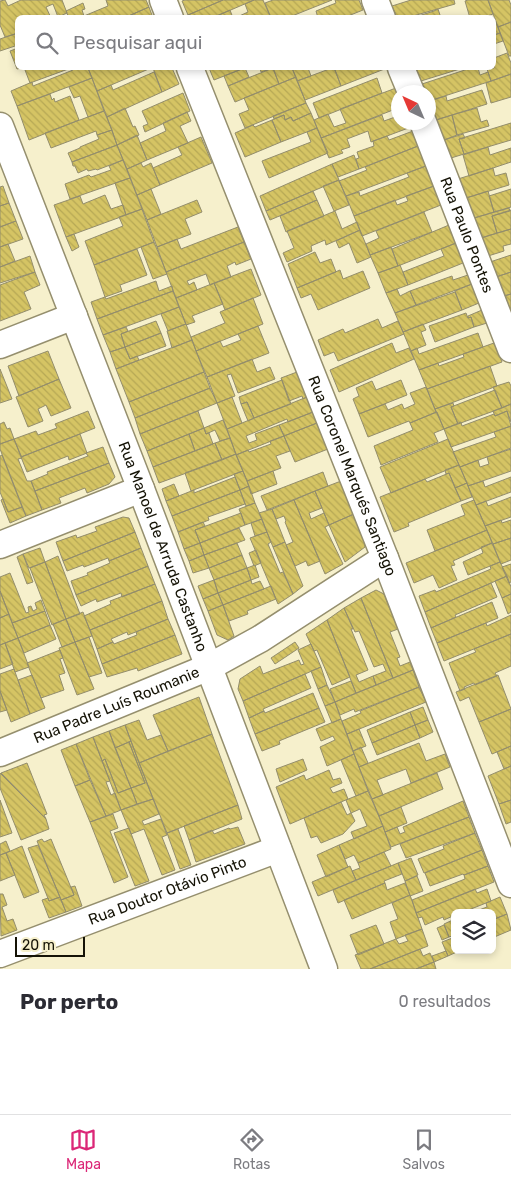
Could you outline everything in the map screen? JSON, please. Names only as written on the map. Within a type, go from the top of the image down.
[{"type":"street","points":[[163,0],[169,15]]},
{"type":"street","points":[[375,0],[381,15]]},
{"type":"street","name":"Rua Coronel Marqués Santiago","points":[[191,70],[385,558],[511,884]]},
{"type":"street","points":[[402,70],[408,85]]},
{"type":"street","name":"Rua Paulo Pontes","points":[[426,130],[511,349]]},
{"type":"street","name":"Rua Manoel de Arruda Castanho","points":[[3,140],[141,489],[324,969]]},
{"type":"street","points":[[0,344],[74,316]]},
{"type":"street","points":[[0,545],[141,489]]},
{"type":"street","name":"Rua Padre Luís Roumanie","points":[[0,753],[209,667],[260,639],[385,558]]},
{"type":"street","name":"Rua Doutor Otávio Pinto","points":[[0,954],[278,849]]},
{"type":"building","points":[[5,0],[8,6],[21,0],[62,0],[67,13],[57,15],[53,4],[46,7],[50,15],[15,15],[15,34],[5,37],[0,25],[0,1]]},
{"type":"building","points":[[106,0],[146,0],[149,7],[131,15],[86,15],[108,6]]},
{"type":"building","points":[[223,0],[188,15],[182,1]]},
{"type":"building","points":[[223,0],[254,0],[219,15],[188,15]]},
{"type":"building","points":[[254,0],[263,0],[270,15],[242,15],[248,12],[245,4]]},
{"type":"building","points":[[273,0],[332,0],[294,15],[270,15],[265,3]]},
{"type":"building","points":[[335,0],[359,0],[363,10],[350,15],[317,15],[316,11],[336,3]]},
{"type":"building","points":[[411,0],[454,0],[455,4],[416,15],[396,15],[392,6]]},
{"type":"building","points":[[488,0],[493,14],[469,15],[465,1]]},
{"type":"building","points":[[488,0],[509,0],[511,5],[511,22],[498,27],[496,15],[494,15]]},
{"type":"building","points":[[83,3],[85,9],[82,10],[84,15],[68,15],[66,11]]},
{"type":"building","points":[[149,7],[152,15],[131,15]]},
{"type":"building","points":[[438,9],[440,15],[421,15]]},
{"type":"building","points":[[230,10],[232,15],[219,15]]},
{"type":"building","points":[[496,22],[500,33],[496,34]]},
{"type":"building","points":[[511,22],[511,56],[509,56],[498,27]]},
{"type":"building","points":[[500,33],[503,41],[496,43],[496,34]]},
{"type":"building","points":[[15,34],[15,46],[0,51],[0,39]]},
{"type":"building","points":[[15,49],[15,64],[10,51]]},
{"type":"building","points":[[507,53],[511,63],[511,74],[491,81],[487,70],[496,70],[496,57]]},
{"type":"building","points":[[25,70],[66,70],[30,83]]},
{"type":"building","points":[[73,70],[89,70],[92,78],[17,106],[11,91],[32,82],[33,86]]},
{"type":"building","points":[[89,70],[146,70],[97,91]]},
{"type":"building","points":[[154,70],[173,70],[179,84],[162,92]]},
{"type":"building","points":[[210,70],[239,70],[214,80]]},
{"type":"building","points":[[240,70],[246,70],[249,77],[228,86],[224,76]]},
{"type":"building","points":[[268,70],[274,70],[279,84],[235,102],[228,86]]},
{"type":"building","points":[[274,70],[293,70],[296,77],[279,84]]},
{"type":"building","points":[[293,70],[309,70],[311,76],[297,81]]},
{"type":"building","points":[[327,70],[335,70],[341,86],[305,100],[297,81]]},
{"type":"building","points":[[335,70],[382,70],[341,86]]},
{"type":"building","points":[[417,70],[457,70],[421,81]]},
{"type":"building","points":[[465,70],[479,70],[480,75],[488,72],[491,81],[436,99],[436,85],[422,85]]},
{"type":"building","points":[[154,72],[162,92],[107,117],[97,91],[111,85],[113,90]]},
{"type":"building","points":[[511,74],[511,97],[491,103],[486,83]]},
{"type":"building","points":[[296,77],[306,103],[245,128],[239,114],[249,110],[244,98]]},
{"type":"building","points":[[92,78],[104,111],[88,117],[80,96],[74,98],[69,87]]},
{"type":"building","points":[[377,78],[382,93],[319,118],[313,103]]},
{"type":"building","points":[[391,90],[391,111],[321,138],[314,120],[328,114],[334,127],[346,123],[340,109]]},
{"type":"building","points":[[482,90],[487,104],[436,120],[436,99],[446,96],[447,101]]},
{"type":"building","points":[[183,93],[190,111],[145,132],[143,126],[148,124],[142,111]]},
{"type":"building","points":[[50,94],[55,102],[70,96],[79,120],[29,140],[17,106]]},
{"type":"building","points":[[306,103],[311,113],[293,121],[291,117],[285,120],[284,115],[274,119],[273,116]]},
{"type":"building","points":[[125,108],[133,127],[135,126],[139,135],[117,145],[107,117]]},
{"type":"building","points":[[477,108],[481,122],[487,120],[489,126],[457,135],[452,115]]},
{"type":"building","points":[[104,111],[112,130],[97,135],[96,131],[51,148],[45,133]]},
{"type":"building","points":[[187,112],[191,121],[180,126],[188,143],[147,160],[140,143],[166,131],[163,123]]},
{"type":"building","points":[[311,113],[317,128],[281,142],[272,120],[284,115],[285,120],[291,117],[293,121]]},
{"type":"building","points":[[382,115],[384,121],[391,118],[391,130],[403,130],[371,142],[368,131],[347,139],[350,147],[341,150],[343,153],[329,158],[321,138]]},
{"type":"building","points":[[452,115],[457,135],[444,140],[436,120]]},
{"type":"building","points":[[272,120],[281,142],[245,157],[235,133],[253,125],[255,127]]},
{"type":"building","points":[[511,123],[511,140],[464,154],[459,139]]},
{"type":"building","points":[[317,128],[328,153],[269,178],[262,161],[311,142],[307,132]]},
{"type":"building","points":[[112,130],[117,145],[72,162],[68,153],[99,139],[97,135]]},
{"type":"building","points":[[413,131],[418,146],[359,169],[356,159],[359,158],[357,152],[374,146],[373,141],[387,136],[389,140]]},
{"type":"building","points":[[463,134],[465,138],[459,139],[464,154],[451,158],[444,140]]},
{"type":"building","points":[[137,135],[147,160],[127,169],[117,145]]},
{"type":"building","points":[[201,137],[212,163],[160,185],[153,168],[182,155],[178,147]]},
{"type":"building","points":[[117,145],[123,160],[97,170],[88,171],[87,169],[78,173],[75,166],[73,166],[72,162]]},
{"type":"building","points":[[418,146],[426,166],[346,196],[339,181],[367,170],[365,167]]},
{"type":"building","points":[[488,147],[490,155],[511,148],[511,162],[469,176],[463,155]]},
{"type":"building","points":[[354,155],[359,169],[338,177],[332,164]]},
{"type":"building","points":[[123,160],[130,178],[70,199],[65,184],[89,175],[91,177],[111,170],[109,166]]},
{"type":"building","points":[[141,163],[143,167],[151,163],[160,185],[137,195],[127,169]]},
{"type":"building","points":[[332,164],[339,180],[266,211],[260,196]]},
{"type":"building","points":[[426,166],[434,186],[354,216],[346,196],[359,192],[360,196],[409,177],[407,173]]},
{"type":"building","points":[[493,168],[495,176],[506,173],[509,185],[466,198],[458,179]]},
{"type":"building","points":[[130,178],[142,209],[126,215],[115,183]]},
{"type":"building","points":[[339,180],[349,205],[334,211],[323,186]]},
{"type":"building","points":[[3,186],[9,203],[0,206],[0,187]]},
{"type":"building","points":[[434,186],[441,205],[362,236],[354,216],[395,200],[397,205],[408,201],[406,196]]},
{"type":"building","points":[[151,189],[161,214],[147,220],[137,195]]},
{"type":"building","points":[[511,189],[511,207],[494,212],[489,196]]},
{"type":"building","points":[[313,191],[317,200],[270,220],[266,211]]},
{"type":"building","points":[[488,191],[494,212],[474,218],[466,198]]},
{"type":"building","points":[[105,195],[111,209],[123,205],[126,215],[66,237],[54,205],[80,196],[83,204]]},
{"type":"building","points":[[197,200],[202,212],[185,219],[191,234],[157,247],[147,220]]},
{"type":"building","points":[[317,200],[324,216],[286,232],[280,216]]},
{"type":"building","points":[[9,203],[16,221],[0,227],[0,206]]},
{"type":"building","points":[[509,208],[510,211],[492,216],[497,233],[481,238],[474,218]]},
{"type":"building","points":[[142,209],[154,242],[94,265],[85,241],[123,226],[119,217]]},
{"type":"building","points":[[511,210],[511,229],[497,233],[492,216]]},
{"type":"building","points":[[335,211],[342,229],[357,222],[360,230],[326,245],[325,240],[311,246],[312,251],[287,262],[283,253],[294,248],[287,231]]},
{"type":"building","points":[[424,212],[432,232],[370,255],[366,244],[379,238],[376,231]]},
{"type":"building","points":[[16,221],[23,239],[0,247],[0,227]]},
{"type":"building","points":[[449,225],[456,243],[398,266],[392,249]]},
{"type":"building","points":[[238,227],[244,242],[166,272],[157,247],[177,239],[181,249]]},
{"type":"building","points":[[511,229],[511,244],[503,246],[504,251],[488,256],[481,238]]},
{"type":"building","points":[[360,230],[371,257],[357,263],[349,243],[339,248],[336,241]]},
{"type":"building","points":[[74,234],[79,247],[72,251],[66,237]]},
{"type":"building","points":[[154,242],[167,274],[153,279],[141,247]]},
{"type":"building","points":[[244,242],[251,259],[236,265],[235,262],[227,266],[231,277],[210,285],[206,274],[187,281],[189,285],[194,282],[197,290],[176,298],[166,272]]},
{"type":"building","points":[[456,243],[463,263],[408,285],[403,272],[444,256],[441,249]]},
{"type":"building","points":[[8,244],[15,261],[0,267],[0,247]]},
{"type":"building","points":[[391,247],[398,266],[378,273],[370,255]]},
{"type":"building","points":[[137,249],[147,275],[120,285],[122,291],[105,297],[94,265]]},
{"type":"building","points":[[315,252],[320,263],[331,259],[336,272],[297,288],[288,264]]},
{"type":"building","points":[[511,255],[511,272],[496,277],[490,262]]},
{"type":"building","points":[[30,256],[35,272],[0,283],[0,267]]},
{"type":"building","points":[[400,265],[408,285],[386,293],[378,273]]},
{"type":"building","points":[[251,269],[261,295],[225,310],[214,283]]},
{"type":"building","points":[[340,270],[343,279],[363,271],[370,288],[318,310],[311,294],[301,298],[297,288]]},
{"type":"building","points":[[35,272],[40,285],[24,292],[31,309],[0,321],[0,285]]},
{"type":"building","points":[[511,272],[511,294],[504,296],[496,277]]},
{"type":"building","points":[[468,275],[472,284],[416,305],[410,291],[452,276],[453,280]]},
{"type":"building","points":[[156,281],[159,291],[172,286],[173,291],[97,319],[91,302],[105,297],[106,299]]},
{"type":"building","points":[[214,283],[223,304],[192,316],[195,322],[186,325],[176,298]]},
{"type":"building","points":[[472,284],[479,303],[462,310],[455,291]]},
{"type":"building","points":[[397,289],[400,296],[410,291],[416,305],[395,313],[386,293]]},
{"type":"building","points":[[173,291],[179,307],[103,335],[97,319]]},
{"type":"building","points":[[455,292],[462,310],[403,332],[395,313]]},
{"type":"building","points":[[511,294],[511,315],[504,296]]},
{"type":"building","points":[[253,298],[263,324],[196,351],[191,337],[225,323],[220,312]]},
{"type":"building","points":[[179,307],[186,324],[168,331],[161,314]]},
{"type":"building","points":[[482,310],[487,323],[474,327],[471,317],[468,318],[468,316]]},
{"type":"building","points":[[466,313],[468,318],[471,317],[474,327],[435,342],[429,326]]},
{"type":"building","points":[[378,319],[382,328],[398,321],[404,334],[338,361],[334,352],[324,356],[318,340],[343,329],[345,333]]},
{"type":"building","points":[[156,321],[161,333],[125,347],[121,334]]},
{"type":"building","points":[[186,324],[192,340],[172,348],[167,331]]},
{"type":"building","points":[[423,324],[426,330],[421,332],[426,345],[411,351],[403,332]]},
{"type":"building","points":[[258,326],[269,353],[207,377],[196,351],[220,341],[223,347],[241,340],[238,334]]},
{"type":"building","points":[[126,327],[128,331],[121,334],[125,347],[110,352],[103,335]]},
{"type":"building","points":[[161,333],[166,346],[130,359],[125,347]]},
{"type":"building","points":[[478,333],[483,347],[419,370],[411,351],[417,348],[419,354]]},
{"type":"building","points":[[192,340],[204,372],[129,402],[116,369]]},
{"type":"building","points":[[392,343],[396,353],[409,348],[414,359],[339,392],[330,370]]},
{"type":"building","points":[[494,343],[502,362],[427,389],[419,370],[438,363],[439,366],[464,357],[463,354]]},
{"type":"building","points":[[125,347],[130,359],[137,356],[139,360],[116,369],[110,352]]},
{"type":"building","points":[[48,351],[59,379],[19,396],[8,366]]},
{"type":"building","points":[[252,359],[257,372],[270,367],[275,379],[238,393],[231,374],[227,375],[235,396],[217,403],[207,377]]},
{"type":"building","points":[[490,366],[497,386],[435,409],[427,389]]},
{"type":"building","points":[[0,369],[12,399],[0,403]]},
{"type":"building","points":[[204,372],[210,388],[135,418],[129,402]]},
{"type":"building","points":[[297,372],[307,397],[303,399],[302,396],[289,401],[281,378]]},
{"type":"building","points":[[59,379],[71,408],[51,416],[46,405],[38,409],[43,421],[28,427],[16,397]]},
{"type":"building","points":[[282,380],[291,404],[254,418],[247,402],[241,404],[239,397]]},
{"type":"building","points":[[401,380],[407,395],[359,414],[353,399],[359,396],[356,388],[372,381],[376,390]]},
{"type":"building","points":[[509,382],[511,386],[511,404],[502,408],[493,387]]},
{"type":"building","points":[[426,387],[436,412],[368,437],[359,414],[385,404],[388,410],[402,404],[404,409],[415,404],[410,393]]},
{"type":"building","points":[[210,388],[217,403],[140,434],[135,418]]},
{"type":"building","points":[[495,390],[502,408],[458,424],[451,407]]},
{"type":"building","points":[[232,397],[242,423],[227,429],[217,403]]},
{"type":"building","points":[[307,397],[313,412],[288,422],[287,419],[246,436],[249,443],[257,440],[255,434],[279,425],[284,436],[236,455],[227,429]]},
{"type":"building","points":[[247,402],[254,418],[248,421],[241,404]]},
{"type":"building","points":[[453,403],[454,406],[451,407],[458,424],[444,429],[435,409]]},
{"type":"building","points":[[511,404],[511,422],[507,411],[495,416],[493,411]]},
{"type":"building","points":[[88,411],[95,428],[21,457],[14,439],[36,431],[38,435],[57,428],[55,424]]},
{"type":"building","points":[[198,411],[204,428],[147,451],[140,434]]},
{"type":"building","points":[[507,411],[511,426],[451,447],[444,429],[461,422],[462,426]]},
{"type":"building","points":[[313,412],[317,423],[284,436],[279,425]]},
{"type":"building","points":[[437,412],[444,429],[434,433],[438,442],[381,465],[374,446],[413,430],[410,423]]},
{"type":"building","points":[[223,420],[230,438],[220,441],[215,430],[206,434],[204,428]]},
{"type":"building","points":[[4,422],[7,429],[10,428],[14,439],[0,444],[0,424]]},
{"type":"building","points":[[317,423],[328,449],[295,462],[284,436]]},
{"type":"building","points":[[511,426],[511,448],[460,467],[453,452],[496,437],[494,432]]},
{"type":"building","points":[[204,428],[206,434],[209,433],[213,444],[195,451],[189,434]]},
{"type":"building","points":[[80,434],[87,453],[69,460],[68,456],[27,472],[21,457]]},
{"type":"building","points":[[189,434],[195,451],[153,467],[147,451]]},
{"type":"building","points":[[284,436],[290,451],[276,456],[281,468],[247,481],[236,455],[271,444],[270,441]]},
{"type":"building","points":[[230,438],[236,454],[222,460],[215,443]]},
{"type":"building","points":[[14,439],[22,458],[18,459],[27,481],[31,481],[42,510],[26,516],[0,449],[0,444]]},
{"type":"building","points":[[448,439],[459,465],[391,493],[380,467]]},
{"type":"building","points":[[215,443],[222,460],[159,483],[153,467]]},
{"type":"building","points":[[103,447],[109,463],[35,491],[31,481],[48,474],[47,472],[88,456],[86,453]]},
{"type":"building","points":[[511,449],[511,471],[468,486],[460,467],[478,460],[480,467],[489,464],[487,457]]},
{"type":"building","points":[[236,454],[243,471],[191,491],[185,473]]},
{"type":"building","points":[[2,455],[22,507],[8,512],[0,492],[0,456]]},
{"type":"building","points":[[109,463],[115,477],[109,484],[87,493],[85,488],[59,498],[61,503],[42,510],[35,491]]},
{"type":"building","points":[[459,465],[467,483],[455,488],[449,473],[446,474],[445,470]]},
{"type":"building","points":[[243,471],[249,486],[240,490],[234,474]]},
{"type":"building","points":[[273,471],[277,484],[251,494],[247,481]]},
{"type":"building","points":[[323,472],[328,486],[267,510],[261,496]]},
{"type":"building","points":[[449,473],[461,501],[408,523],[409,526],[394,532],[380,497],[425,479],[427,482]]},
{"type":"building","points":[[235,477],[240,490],[172,516],[166,501],[194,490],[194,493]]},
{"type":"building","points":[[511,477],[511,492],[476,505],[468,486],[483,481],[485,487]]},
{"type":"building","points":[[341,481],[354,514],[329,525],[315,491]]},
{"type":"building","points":[[467,483],[472,497],[461,501],[455,488]]},
{"type":"building","points":[[174,484],[179,496],[166,501],[162,489]]},
{"type":"building","points":[[249,486],[255,503],[246,506],[240,490]]},
{"type":"building","points":[[240,490],[245,504],[208,517],[209,520],[178,532],[172,516]]},
{"type":"building","points":[[315,491],[322,508],[309,513],[311,519],[324,513],[329,525],[325,527],[343,564],[325,574],[294,500]]},
{"type":"building","points":[[511,497],[511,517],[485,526],[476,505],[486,501],[488,506]]},
{"type":"building","points":[[3,499],[8,512],[22,507],[26,516],[10,523],[1,500]]},
{"type":"building","points":[[294,500],[320,561],[308,566],[306,561],[295,566],[286,545],[293,542],[284,516],[276,519],[272,509]]},
{"type":"building","points":[[474,500],[487,530],[435,551],[427,530],[465,515],[461,505]]},
{"type":"building","points":[[255,503],[262,519],[245,525],[239,509]]},
{"type":"building","points":[[272,509],[285,542],[273,547],[259,513]]},
{"type":"building","points":[[241,513],[245,525],[200,543],[195,530]]},
{"type":"building","points":[[354,514],[365,547],[345,562],[329,525]]},
{"type":"building","points":[[123,517],[129,518],[135,532],[63,561],[56,542],[76,535],[77,538],[97,531],[95,527]]},
{"type":"building","points":[[262,519],[267,532],[255,536],[251,523]]},
{"type":"building","points":[[501,520],[502,523],[511,520],[511,538],[493,544],[485,526]]},
{"type":"building","points":[[203,522],[205,526],[195,530],[200,543],[184,549],[178,532]]},
{"type":"building","points":[[239,528],[245,540],[204,555],[200,543]]},
{"type":"building","points":[[487,530],[492,543],[453,561],[455,565],[451,566],[457,580],[439,588],[433,575],[414,583],[406,563]]},
{"type":"building","points":[[135,532],[141,548],[109,561],[108,558],[67,571],[63,561]]},
{"type":"building","points":[[267,532],[271,542],[268,544],[280,573],[283,572],[293,594],[278,604],[250,538]]},
{"type":"building","points":[[511,538],[511,560],[501,564],[493,544]]},
{"type":"building","points":[[285,542],[303,586],[293,594],[273,547]]},
{"type":"building","points":[[200,543],[204,555],[189,561],[184,549]]},
{"type":"building","points":[[237,543],[242,555],[209,568],[204,555]]},
{"type":"building","points":[[492,543],[500,562],[468,575],[463,562],[483,553],[481,547]]},
{"type":"building","points":[[40,548],[45,562],[29,568],[23,554]]},
{"type":"building","points":[[141,548],[148,566],[76,595],[71,581],[88,575],[87,573],[110,563],[109,561]]},
{"type":"building","points":[[256,550],[261,563],[254,566],[249,553]]},
{"type":"building","points":[[23,554],[33,582],[27,584],[17,557]]},
{"type":"building","points":[[204,555],[209,568],[193,573],[189,561]]},
{"type":"building","points":[[242,555],[247,568],[214,580],[209,568]]},
{"type":"building","points":[[58,556],[80,614],[66,619],[45,562]]},
{"type":"building","points":[[45,562],[66,619],[52,625],[30,568]]},
{"type":"building","points":[[500,562],[507,576],[425,612],[419,596],[435,590],[436,592],[491,569],[490,566]]},
{"type":"building","points":[[511,564],[511,582],[509,583],[502,567]]},
{"type":"building","points":[[255,565],[259,577],[251,580],[247,568]]},
{"type":"building","points":[[148,566],[155,584],[122,597],[121,593],[97,602],[96,599],[81,606],[76,595]]},
{"type":"building","points":[[247,568],[251,580],[218,593],[214,580]]},
{"type":"building","points":[[10,573],[26,613],[29,612],[28,607],[31,606],[33,611],[37,609],[35,603],[41,600],[45,611],[12,623],[0,591],[0,577]]},
{"type":"building","points":[[507,576],[511,587],[511,594],[502,598],[495,581]]},
{"type":"building","points":[[214,580],[218,593],[203,599],[198,586]]},
{"type":"building","points":[[251,580],[252,584],[260,581],[264,589],[223,605],[218,593]]},
{"type":"building","points":[[491,583],[497,597],[455,615],[456,617],[431,628],[425,612]]},
{"type":"building","points":[[155,584],[162,601],[90,630],[84,616],[111,604],[110,601]]},
{"type":"building","points":[[271,586],[276,599],[247,611],[248,614],[229,621],[223,605]]},
{"type":"building","points":[[376,590],[384,594],[398,629],[390,632],[400,657],[397,658],[400,666],[410,662],[413,670],[393,678],[361,598]]},
{"type":"building","points":[[0,591],[9,614],[0,618]]},
{"type":"building","points":[[218,593],[223,605],[208,611],[203,599]]},
{"type":"building","points":[[511,594],[511,612],[508,614],[502,598]]},
{"type":"building","points":[[361,598],[393,678],[376,685],[373,676],[386,671],[383,664],[374,667],[359,631],[355,632],[344,608]]},
{"type":"building","points":[[162,601],[168,619],[128,635],[127,632],[111,639],[113,642],[97,649],[90,630]]},
{"type":"building","points":[[492,602],[498,618],[437,643],[431,628]]},
{"type":"building","points":[[223,605],[234,636],[228,640],[217,635],[208,611]]},
{"type":"building","points":[[344,608],[368,670],[356,675],[359,682],[373,676],[376,685],[356,693],[327,620]]},
{"type":"building","points":[[45,611],[50,625],[18,638],[12,623]]},
{"type":"building","points":[[83,612],[92,636],[75,642],[66,619]]},
{"type":"building","points":[[9,614],[18,638],[0,645],[0,618]]},
{"type":"building","points":[[511,615],[511,634],[444,661],[437,643],[486,623],[487,626]]},
{"type":"building","points":[[66,619],[75,642],[62,647],[53,624]]},
{"type":"building","points":[[168,619],[175,635],[102,664],[97,649],[137,635],[136,632]]},
{"type":"building","points":[[327,620],[350,677],[332,685],[317,650],[314,651],[306,634]]},
{"type":"building","points":[[50,625],[56,639],[24,653],[18,638]]},
{"type":"building","points":[[511,634],[511,666],[495,673],[497,676],[475,685],[474,683],[464,687],[465,689],[460,691],[449,663],[476,652],[474,649]]},
{"type":"building","points":[[175,635],[182,654],[138,671],[137,668],[107,677],[102,664]]},
{"type":"building","points":[[89,637],[102,673],[89,677],[75,642]]},
{"type":"building","points":[[18,638],[29,667],[15,672],[5,643]]},
{"type":"building","points":[[75,642],[94,689],[77,695],[59,648]]},
{"type":"building","points":[[295,642],[299,648],[275,664],[271,658]]},
{"type":"building","points":[[5,643],[13,664],[0,669],[0,645]]},
{"type":"building","points":[[311,644],[321,667],[243,701],[238,689],[240,679],[260,666],[263,674],[299,660],[301,665],[304,664],[298,650]]},
{"type":"building","points":[[60,650],[63,658],[60,659],[65,673],[59,675],[64,690],[41,698],[27,663]]},
{"type":"building","points":[[321,667],[327,685],[318,689],[311,671]]},
{"type":"building","points":[[14,669],[30,714],[11,722],[0,691],[0,674]]},
{"type":"building","points":[[413,670],[419,687],[355,712],[354,709],[340,715],[335,702]]},
{"type":"building","points":[[305,674],[311,688],[263,709],[264,711],[249,718],[243,701]]},
{"type":"building","points":[[32,675],[45,708],[30,714],[18,680]]},
{"type":"building","points":[[498,675],[511,709],[479,722],[469,697],[460,701],[456,692]]},
{"type":"building","points":[[351,681],[356,693],[335,702],[330,689]]},
{"type":"building","points":[[327,685],[335,702],[325,706],[318,689]]},
{"type":"building","points":[[419,687],[426,702],[347,734],[342,721],[361,713],[360,711]]},
{"type":"building","points":[[0,691],[7,710],[0,712]]},
{"type":"building","points":[[313,693],[319,708],[255,734],[249,718]]},
{"type":"building","points":[[199,697],[212,734],[168,751],[153,715]]},
{"type":"building","points":[[335,702],[341,719],[332,723],[325,706]]},
{"type":"building","points":[[423,707],[428,720],[415,725],[410,712]]},
{"type":"building","points":[[319,708],[325,722],[279,741],[280,744],[262,751],[255,734]]},
{"type":"building","points":[[511,709],[511,746],[492,754],[479,722]]},
{"type":"building","points":[[410,712],[415,725],[372,743],[367,730]]},
{"type":"building","points":[[341,719],[354,754],[327,766],[320,747],[335,740],[333,736],[321,741],[316,729]]},
{"type":"building","points":[[139,720],[147,740],[161,735],[168,751],[139,763],[125,725]]},
{"type":"building","points":[[428,720],[433,732],[420,738],[415,725]]},
{"type":"building","points":[[125,725],[131,741],[115,748],[109,731]]},
{"type":"building","points":[[415,725],[420,738],[377,755],[372,743]]},
{"type":"building","points":[[359,729],[366,746],[353,751],[347,734]]},
{"type":"building","points":[[109,731],[131,788],[118,793],[105,759],[102,761],[93,737]]},
{"type":"building","points":[[212,734],[238,805],[167,833],[139,763]]},
{"type":"building","points":[[93,737],[110,781],[106,782],[111,795],[115,793],[121,810],[106,816],[76,744]]},
{"type":"building","points":[[131,741],[153,799],[137,804],[131,788],[145,783],[129,742]]},
{"type":"building","points":[[129,742],[145,783],[131,788],[115,748]]},
{"type":"building","points":[[419,743],[426,761],[445,754],[450,767],[411,783],[406,769],[377,780],[383,795],[372,799],[359,767]]},
{"type":"building","points":[[76,744],[90,780],[75,786],[61,750]]},
{"type":"building","points":[[511,746],[511,766],[504,769],[497,752]]},
{"type":"building","points":[[361,747],[368,763],[359,767],[353,751]]},
{"type":"building","points":[[354,754],[368,791],[356,796],[341,760]]},
{"type":"building","points":[[105,759],[118,793],[131,788],[137,804],[121,810],[102,761]]},
{"type":"building","points":[[303,759],[307,770],[280,782],[276,769]]},
{"type":"building","points":[[27,763],[47,814],[44,815],[46,819],[1,773]]},
{"type":"building","points":[[511,766],[511,800],[499,804],[488,776]]},
{"type":"building","points":[[329,770],[333,780],[340,778],[342,783],[330,788],[333,793],[344,789],[348,799],[290,824],[276,787],[304,775],[306,780]]},
{"type":"building","points":[[0,773],[46,819],[49,829],[21,840],[0,788]]},
{"type":"building","points":[[437,773],[443,789],[379,816],[372,799]]},
{"type":"building","points":[[90,780],[106,816],[90,822],[75,786]]},
{"type":"building","points":[[368,791],[383,826],[354,839],[351,832],[367,826],[360,809],[351,813],[346,800]]},
{"type":"building","points":[[153,799],[159,814],[142,821],[144,825],[161,819],[167,835],[162,837],[175,870],[162,875],[144,829],[131,834],[121,810]]},
{"type":"building","points":[[0,800],[12,833],[0,837]]},
{"type":"building","points":[[511,800],[511,822],[506,824],[499,804]]},
{"type":"building","points":[[463,801],[469,817],[391,847],[385,832],[397,827],[400,834],[405,832],[403,827]]},
{"type":"building","points":[[341,802],[347,815],[351,813],[355,821],[343,834],[321,843],[317,836],[311,838],[304,818]]},
{"type":"building","points":[[238,805],[242,819],[189,840],[184,826]]},
{"type":"building","points":[[401,807],[407,823],[385,832],[379,816]]},
{"type":"building","points":[[113,814],[118,828],[110,831],[128,877],[114,883],[90,822]]},
{"type":"building","points":[[469,817],[475,833],[406,858],[400,844]]},
{"type":"building","points":[[383,826],[391,849],[358,863],[354,855],[345,859],[339,845]]},
{"type":"building","points":[[238,827],[245,844],[196,862],[189,840],[212,830],[214,834],[229,828]]},
{"type":"building","points":[[129,828],[149,881],[135,886],[114,833]]},
{"type":"building","points":[[178,829],[191,865],[180,869],[167,833]]},
{"type":"building","points":[[475,833],[482,850],[424,873],[418,859],[444,849],[443,846]]},
{"type":"building","points":[[42,839],[44,842],[51,839],[74,895],[61,900],[37,841]]},
{"type":"building","points":[[6,841],[10,851],[0,855],[0,844]]},
{"type":"building","points":[[38,845],[60,897],[49,901],[28,848]]},
{"type":"building","points":[[339,845],[348,867],[326,877],[317,855]]},
{"type":"building","points":[[22,846],[39,892],[24,898],[6,853]]},
{"type":"building","points":[[482,850],[488,866],[430,886],[425,873]]},
{"type":"building","points":[[384,852],[391,866],[356,880],[352,871],[360,868],[358,863]]},
{"type":"building","points":[[6,853],[15,875],[0,881],[0,855]]},
{"type":"building","points":[[411,858],[418,875],[405,881],[398,863]]},
{"type":"building","points":[[398,863],[402,874],[338,903],[333,890]]},
{"type":"building","points":[[350,866],[356,880],[318,896],[312,882]]},
{"type":"building","points":[[488,866],[494,882],[416,913],[412,900],[465,879],[464,875]]},
{"type":"building","points":[[417,876],[423,891],[410,896],[405,881]]},
{"type":"building","points":[[385,883],[387,890],[405,883],[410,895],[352,919],[344,900]]},
{"type":"building","points":[[75,886],[82,906],[66,912],[61,900],[74,895],[71,887]]},
{"type":"building","points":[[475,889],[477,893],[487,889],[491,901],[471,909],[451,909],[451,917],[444,920],[443,917],[425,925],[422,917],[418,918],[416,913]]},
{"type":"building","points":[[0,894],[3,894],[7,905],[2,907],[7,921],[13,919],[17,930],[1,936]]},
{"type":"building","points":[[410,895],[422,929],[396,939],[390,922],[398,919],[392,903]]},
{"type":"building","points":[[60,897],[66,912],[49,918],[42,900],[48,898],[49,901]]},
{"type":"building","points":[[500,897],[507,914],[496,918],[496,909],[482,909],[487,907],[486,903]]},
{"type":"building","points":[[507,914],[511,930],[496,936],[496,918]]},
{"type":"building","points":[[451,921],[451,936],[449,937],[444,924]]},
{"type":"building","points":[[376,925],[384,944],[358,955],[350,935]]},
{"type":"building","points":[[444,925],[449,937],[442,940],[437,928]]},
{"type":"building","points":[[422,929],[428,946],[370,969],[361,969],[355,955],[396,939],[399,944],[408,941],[405,935]]},
{"type":"building","points":[[451,939],[452,954],[448,956],[442,942]]},
{"type":"building","points":[[420,949],[423,956],[430,953],[434,962],[416,969],[370,969]]},
{"type":"building","points":[[446,951],[448,956],[434,962],[432,956]]},
{"type":"building","points":[[434,962],[436,969],[416,969]]}]
